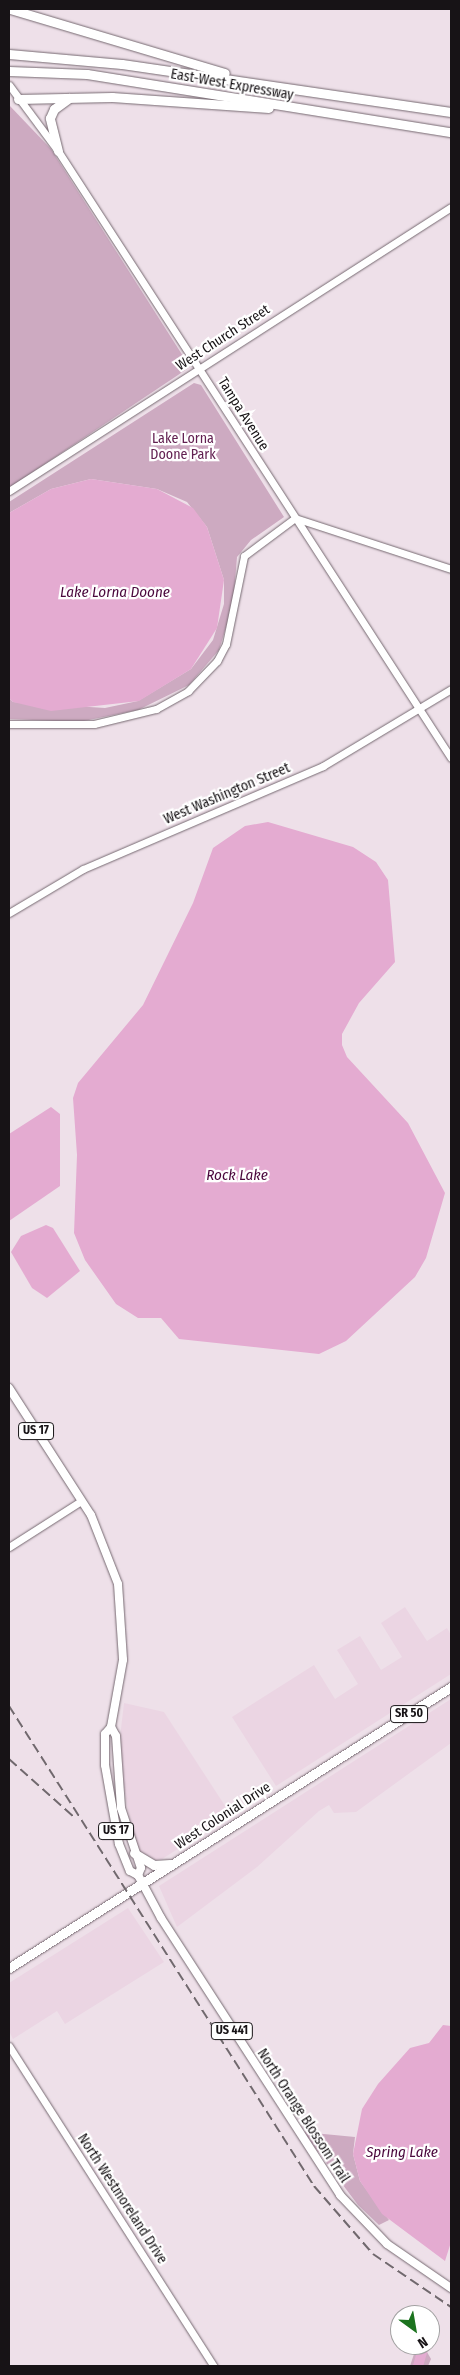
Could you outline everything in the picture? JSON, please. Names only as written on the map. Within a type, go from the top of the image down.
[{"type":"highway","points":[[10,9],[140,51],[264,83]]},
{"type":"highway","name":"East-West Expressway","points":[[13,54],[264,83],[451,112]]},
{"type":"highway","name":"East-West Expressway","points":[[9,70],[87,74],[277,107],[451,132]]},
{"type":"highway","points":[[58,151],[50,118],[54,108],[69,98]]},
{"type":"highway","points":[[14,100],[69,98],[277,107]]},
{"type":"highway","name":"West Colonial Drive","points":[[9,1968],[140,1880],[173,1864],[451,1687]]},
{"type":"highway","points":[[134,1853],[154,1864],[173,1864]]},
{"type":"main road","name":"North Orange Blossom Trail","points":[[9,1388],[81,1501],[106,1546],[121,1600],[123,1660],[110,1728],[105,1734],[108,1799],[123,1853],[133,1876],[140,1880],[326,2176],[387,2244],[451,2288]]},
{"type":"main road","name":"North Orange Blossom Trail","points":[[110,1728],[116,1736],[121,1808],[134,1853],[141,1868],[140,1880]]},
{"type":"street","name":"Tampa Avenue","points":[[9,86],[14,100],[58,151],[451,758]]},
{"type":"street","name":"West Church Street","points":[[9,492],[451,207]]},
{"type":"street","points":[[9,724],[101,723],[156,709],[188,691],[217,661],[226,644],[244,556],[295,518],[451,569]]},
{"type":"street","name":"West Washington Street","points":[[9,913],[82,869],[289,783],[420,710],[451,690]]},
{"type":"street","points":[[9,1547],[81,1501]]},
{"type":"street","name":"North Westmoreland Drive","points":[[9,2046],[214,2366]]},
{"type":"shaded area","points":[[405,1607],[427,1641],[447,1628],[451,1635],[451,1674],[276,1786],[232,1717],[314,1665],[335,1699],[358,1684],[337,1650],[360,1636],[381,1670],[402,1657],[381,1623]]},
{"type":"shaded area","points":[[451,1699],[451,1743],[356,1812],[334,1813],[329,1805],[319,1811],[257,1867],[177,1927],[159,1886]]},
{"type":"shaded area","points":[[124,1703],[164,1712],[231,1815],[162,1859],[152,1861],[139,1852],[131,1827],[118,1754]]},
{"type":"shaded area","points":[[128,1908],[164,1962],[65,2024],[57,2011],[13,2039],[9,2031],[9,1983]]},
{"type":"green space","points":[[9,105],[51,149],[190,367],[9,488]]},
{"type":"green space","name":"Lake Lorna Doone Park","points":[[194,383],[201,385],[284,517],[251,540],[237,557],[233,605],[219,650],[189,685],[138,710],[79,722],[9,719],[9,698],[13,702],[105,708],[138,701],[191,669],[213,640],[224,604],[224,580],[207,527],[187,502],[157,489],[91,479],[51,489],[9,513],[9,502]]},
{"type":"green space","points":[[303,2132],[355,2137],[353,2154],[360,2181],[389,2220],[379,2225],[358,2205]]},
{"type":"green space","points":[[414,2355],[429,2355],[431,2359],[428,2366],[410,2366]]},
{"type":"water","name":"Lake Lorna Doone","points":[[91,479],[157,489],[193,508],[207,527],[224,580],[217,628],[191,669],[139,701],[51,711],[13,702],[9,698],[9,513],[51,489]]},
{"type":"water","name":"Rock Lake","points":[[268,822],[353,847],[376,862],[388,880],[395,962],[359,1003],[342,1034],[342,1045],[347,1057],[408,1123],[445,1193],[426,1258],[415,1277],[346,1341],[319,1354],[179,1339],[161,1318],[138,1318],[116,1304],[85,1260],[74,1233],[77,1155],[73,1098],[78,1083],[143,1005],[193,903],[213,848],[245,826]]},
{"type":"water","points":[[51,1107],[60,1114],[60,1186],[9,1221],[9,1134]]},
{"type":"water","points":[[46,1225],[53,1228],[80,1271],[47,1298],[32,1288],[11,1252],[21,1236]]},
{"type":"water","name":"Spring Lake","points":[[443,2025],[451,2026],[451,2242],[445,2261],[382,2214],[360,2181],[353,2154],[362,2109],[378,2084],[410,2048],[429,2043]]},
{"type":"waterway","points":[[418,2366],[421,2355]]},
{"type":"railway","points":[[9,1706],[314,2186],[373,2254],[451,2307]]},
{"type":"railway","points":[[9,1759],[75,1818]]}]
